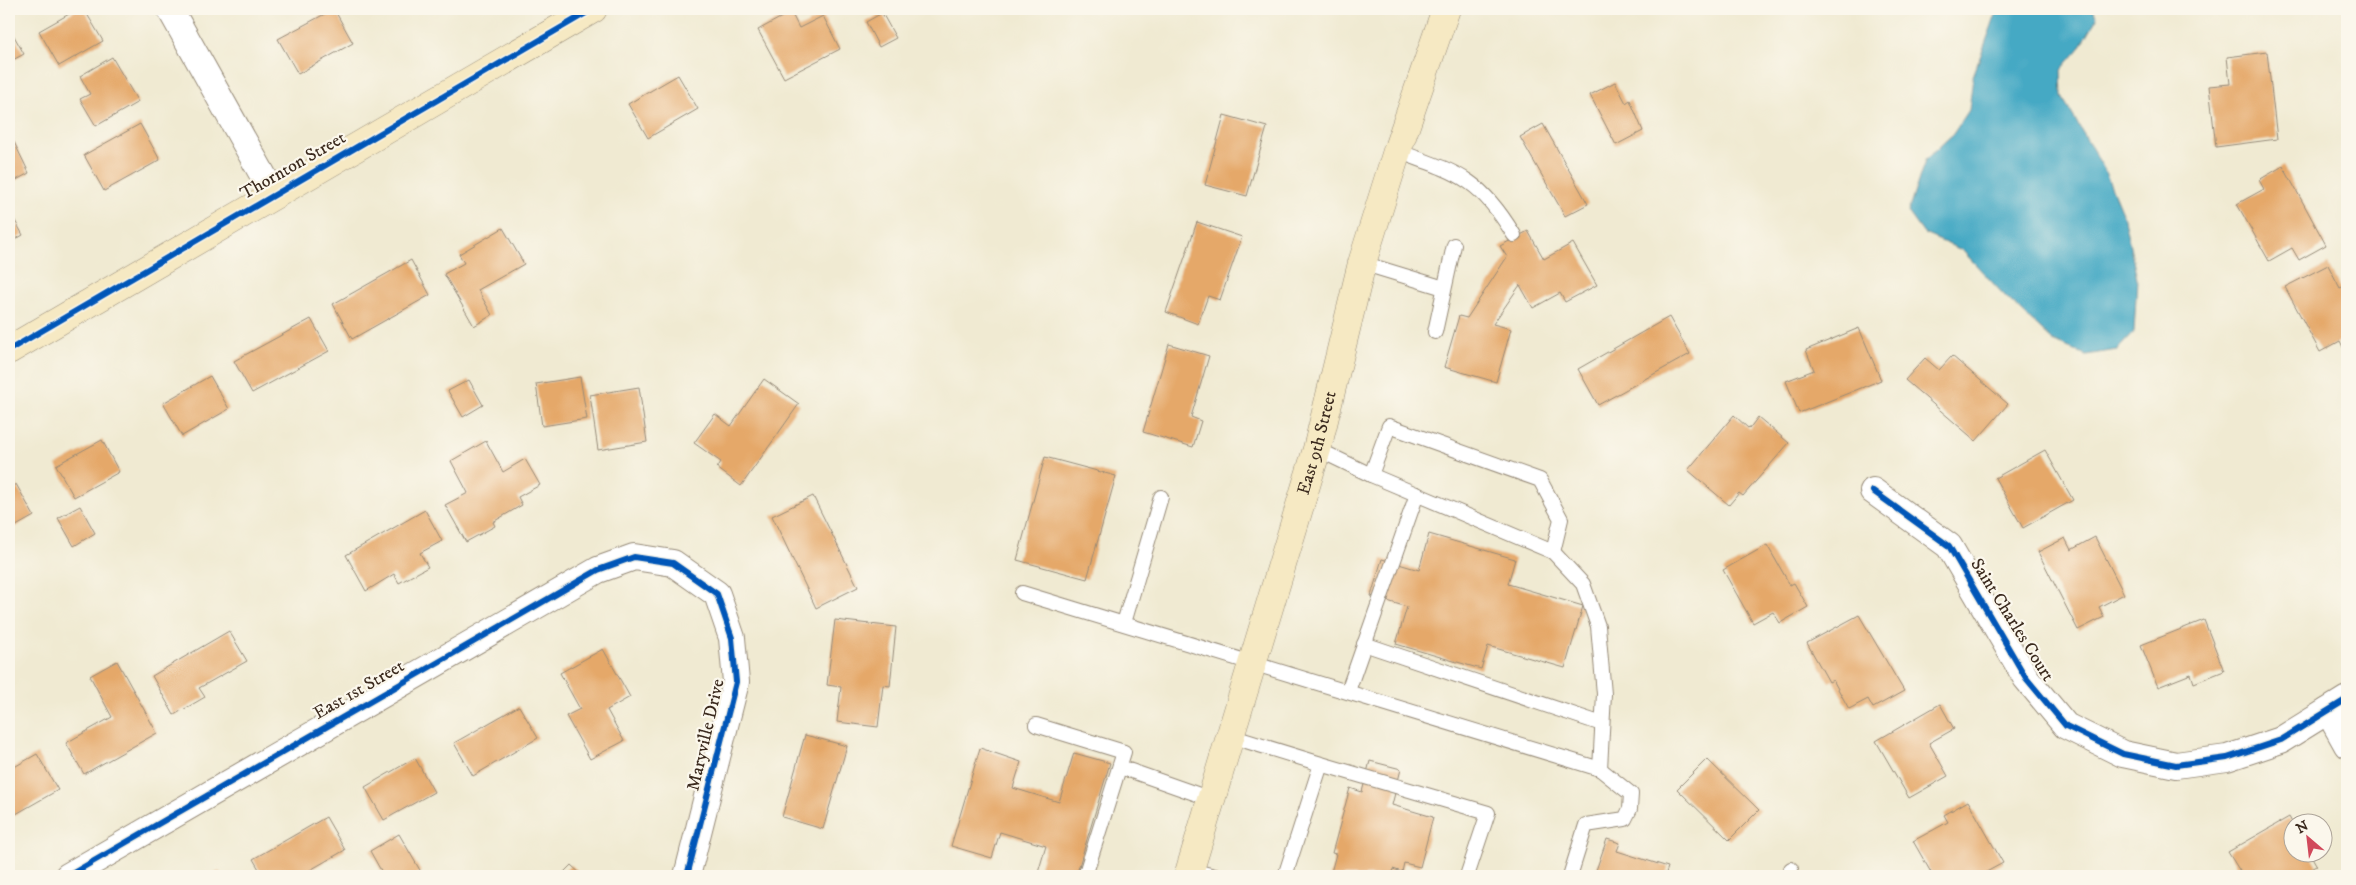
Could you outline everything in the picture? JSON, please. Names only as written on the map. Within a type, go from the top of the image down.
[{"type":"main road","name":"Thornton Street","points":[[9,350],[274,194],[563,16],[593,9]]},
{"type":"main road","name":"East 9th Street","points":[[1197,874],[1211,799],[1317,449],[1362,263],[1397,151],[1446,9]]},
{"type":"street","points":[[170,9],[274,194]]},
{"type":"street","name":"Saint Charles Court","points":[[1873,491],[1949,546],[2026,678],[2066,726],[2122,754],[2176,765],[2228,758],[2281,740],[2338,705]]},
{"type":"street","name":"East 1st Street","points":[[68,876],[598,570],[634,557],[673,563]]},
{"type":"street","name":"Maryville Drive","points":[[673,563],[717,594],[732,638],[736,682],[694,875]]},
{"type":"street","points":[[2338,705],[2347,745]]},
{"type":"lane","points":[[1397,151],[1446,168],[1471,181],[1498,209],[1514,235]]},
{"type":"lane","points":[[1435,332],[1454,245]]},
{"type":"lane","points":[[1362,263],[1444,288]]},
{"type":"lane","points":[[1372,475],[1390,426],[1540,480],[1560,519],[1553,552]]},
{"type":"lane","points":[[1317,449],[1372,475],[1553,552],[1583,584],[1598,626],[1604,694],[1600,769]]},
{"type":"lane","points":[[1348,691],[1417,494]]},
{"type":"lane","points":[[1124,624],[1161,497]]},
{"type":"lane","points":[[1022,593],[1600,769],[1631,794],[1630,809],[1625,819],[1586,824],[1570,876]]},
{"type":"lane","points":[[1364,644],[1602,724]]},
{"type":"lane","points":[[1036,725],[1124,752],[1085,876]]},
{"type":"lane","points":[[1230,736],[1488,813],[1467,876]]},
{"type":"lane","points":[[1285,876],[1321,764]]},
{"type":"lane","points":[[1120,767],[1211,799]]},
{"type":"water","points":[[1998,9],[2093,9],[2097,18],[2080,48],[2061,70],[2062,97],[2104,169],[2123,215],[2137,279],[2134,332],[2117,350],[2086,355],[2053,341],[2005,296],[1962,250],[1924,234],[1908,212],[1925,160],[1953,134],[1969,110],[1973,76]]},
{"type":"building","points":[[78,9],[84,9],[103,41],[59,66],[39,31]]},
{"type":"building","points":[[334,9],[353,43],[298,74],[278,39]]},
{"type":"building","points":[[791,12],[799,28],[823,16],[840,49],[784,78],[758,30]]},
{"type":"building","points":[[882,13],[896,38],[879,47],[866,22]]},
{"type":"building","points":[[9,27],[24,54],[9,62]]},
{"type":"building","points":[[2267,52],[2277,139],[2216,147],[2209,86],[2230,84],[2227,57]]},
{"type":"building","points":[[112,57],[138,102],[96,126],[80,99],[90,94],[80,76]]},
{"type":"building","points":[[678,75],[698,109],[648,138],[628,104]]},
{"type":"building","points":[[1615,82],[1626,103],[1630,100],[1643,131],[1616,145],[1590,95]]},
{"type":"building","points":[[1224,115],[1267,127],[1247,196],[1205,185]]},
{"type":"building","points":[[140,124],[160,160],[104,191],[84,155]]},
{"type":"building","points":[[1543,124],[1588,204],[1565,216],[1520,137]]},
{"type":"building","points":[[14,142],[29,173],[9,184],[9,145]]},
{"type":"building","points":[[2283,166],[2326,245],[2299,260],[2292,248],[2269,261],[2237,204],[2264,189],[2259,180]]},
{"type":"building","points":[[9,210],[23,235],[9,243]]},
{"type":"building","points":[[1197,222],[1242,237],[1220,300],[1208,296],[1198,324],[1166,312]]},
{"type":"building","points":[[503,228],[524,264],[478,290],[492,315],[474,326],[444,274],[464,263],[459,254]]},
{"type":"building","points":[[1528,231],[1544,259],[1573,243],[1597,285],[1565,302],[1560,293],[1533,308],[1520,285],[1493,324],[1511,329],[1496,382],[1444,367],[1459,316],[1467,318],[1507,257],[1500,246]]},
{"type":"building","points":[[411,260],[430,295],[352,339],[333,304]]},
{"type":"building","points":[[2328,265],[2340,288],[2347,285],[2347,355],[2340,341],[2320,352],[2285,287]]},
{"type":"building","points":[[1669,317],[1690,354],[1598,405],[1578,369]]},
{"type":"building","points":[[311,319],[329,351],[252,393],[234,361]]},
{"type":"building","points":[[1859,328],[1881,380],[1799,413],[1786,381],[1814,370],[1806,350]]},
{"type":"building","points":[[1169,344],[1209,356],[1191,417],[1201,421],[1193,447],[1143,432]]},
{"type":"building","points":[[1952,356],[2008,404],[1976,441],[1905,380],[1925,358],[1939,370]]},
{"type":"building","points":[[210,376],[229,409],[182,436],[163,403]]},
{"type":"building","points":[[580,377],[587,419],[542,426],[536,384]]},
{"type":"building","points":[[764,379],[799,404],[741,486],[717,468],[721,462],[694,443],[715,414],[731,426]]},
{"type":"building","points":[[469,380],[483,405],[463,417],[448,391]]},
{"type":"building","points":[[639,387],[647,442],[598,450],[590,395]]},
{"type":"building","points":[[1734,415],[1749,429],[1758,417],[1789,443],[1743,496],[1739,493],[1729,505],[1688,470]]},
{"type":"building","points":[[102,440],[119,472],[74,497],[56,465]]},
{"type":"building","points":[[486,441],[503,472],[525,459],[540,485],[518,497],[522,505],[493,522],[495,526],[466,542],[445,505],[468,493],[451,461]]},
{"type":"building","points":[[2045,450],[2073,500],[2023,528],[1995,478]]},
{"type":"building","points":[[1045,457],[1116,476],[1087,579],[1017,560]]},
{"type":"building","points":[[16,484],[34,516],[9,530],[9,488]]},
{"type":"building","points":[[813,496],[858,587],[816,608],[772,516]]},
{"type":"building","points":[[80,506],[95,533],[74,546],[58,518]]},
{"type":"building","points":[[425,510],[442,541],[420,553],[428,567],[399,583],[394,574],[366,591],[346,555]]},
{"type":"building","points":[[1429,534],[1515,559],[1508,584],[1583,606],[1565,668],[1488,646],[1481,669],[1396,644],[1407,607],[1371,596],[1382,559],[1419,570]]},
{"type":"building","points":[[2095,537],[2124,594],[2099,607],[2104,617],[2078,630],[2038,552],[2065,538],[2071,550]]},
{"type":"building","points":[[1767,545],[1790,585],[1794,583],[1808,607],[1780,623],[1773,612],[1753,623],[1723,570]]},
{"type":"building","points":[[1859,615],[1904,691],[1873,708],[1868,699],[1849,709],[1833,680],[1829,682],[1807,643]]},
{"type":"building","points":[[835,620],[896,627],[890,686],[883,685],[878,727],[837,722],[841,687],[827,685]]},
{"type":"building","points":[[2204,620],[2224,671],[2194,683],[2191,674],[2158,687],[2141,645]]},
{"type":"building","points":[[229,631],[247,661],[199,688],[205,697],[174,715],[152,676]]},
{"type":"building","points":[[603,649],[630,697],[607,710],[624,741],[590,759],[566,716],[580,709],[560,673]]},
{"type":"building","points":[[117,661],[157,733],[84,774],[66,743],[112,717],[90,676]]},
{"type":"building","points":[[1940,704],[1954,729],[1929,743],[1948,776],[1909,798],[1876,741]]},
{"type":"building","points":[[519,706],[538,738],[473,776],[454,743]]},
{"type":"building","points":[[805,735],[847,746],[823,829],[782,817]]},
{"type":"building","points":[[980,748],[1021,762],[1013,788],[1059,802],[1074,753],[1110,763],[1076,876],[1037,876],[1046,846],[1000,832],[992,858],[951,846]]},
{"type":"building","points":[[37,754],[58,790],[9,818],[9,770]]},
{"type":"building","points":[[415,758],[434,792],[384,820],[365,787]]},
{"type":"building","points":[[1707,759],[1759,810],[1729,840],[1677,789]]},
{"type":"building","points":[[1370,761],[1401,769],[1392,805],[1433,817],[1420,867],[1404,863],[1402,872],[1393,869],[1391,876],[1330,876],[1336,854],[1332,853],[1350,788],[1362,792]]},
{"type":"building","points":[[1968,801],[2003,863],[1979,876],[1933,876],[1913,841],[1948,822],[1944,815]]},
{"type":"building","points":[[326,817],[345,850],[305,873],[306,876],[263,876],[253,859]]},
{"type":"building","points":[[2284,820],[2284,862],[2315,862],[2317,866],[2299,876],[2257,876],[2254,871],[2243,876],[2228,852]]},
{"type":"building","points":[[399,834],[421,872],[414,876],[384,876],[370,851]]},
{"type":"building","points":[[1607,839],[1620,843],[1617,851],[1668,867],[1665,876],[1594,876]]},
{"type":"building","points":[[571,865],[583,876],[560,876]]},
{"type":"building","points":[[219,871],[222,876],[210,876]]},
{"type":"cycle path","points":[[9,350],[593,9]]},
{"type":"cycle path","points":[[1873,491],[1949,546],[2026,678],[2066,726],[2123,754],[2176,765],[2227,758],[2281,740],[2347,699]]},
{"type":"cycle path","points":[[68,876],[598,570],[634,557],[673,563],[717,594],[732,638],[736,682],[687,876]]}]
